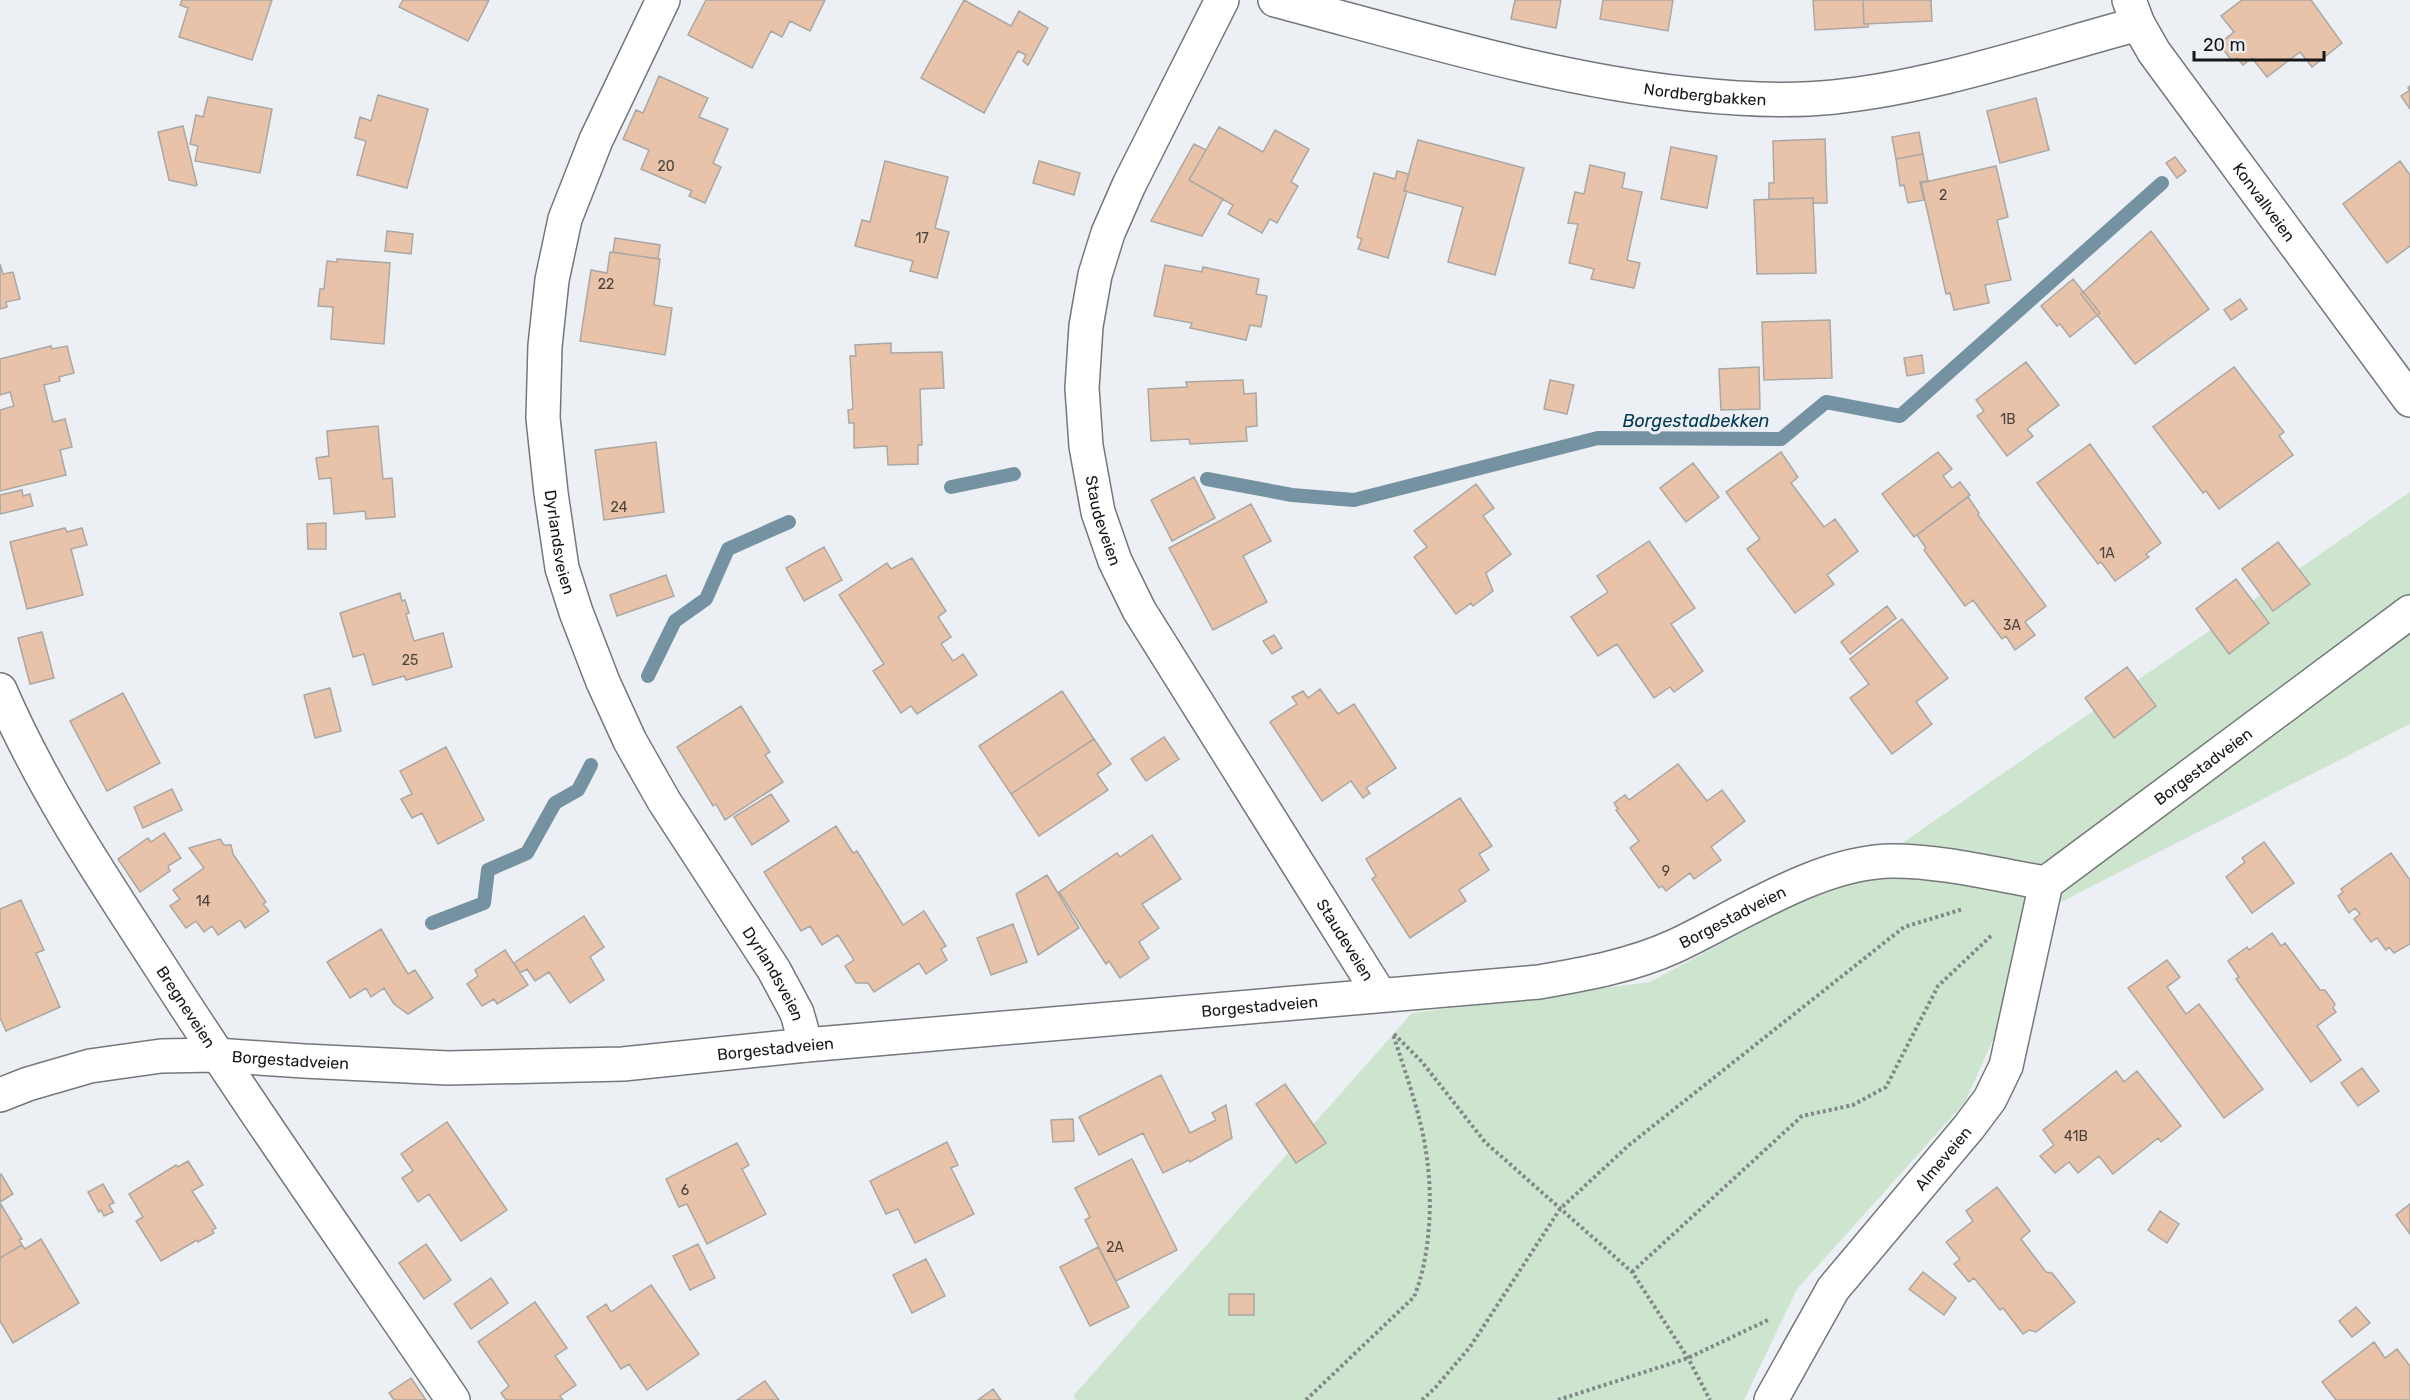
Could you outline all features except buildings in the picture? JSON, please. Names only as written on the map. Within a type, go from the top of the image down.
[{"type":"street","name":"Dyrlandsveien","points":[[663,0],[596,140],[565,219],[552,280],[545,346],[543,418],[551,493],[562,568],[576,612],[603,682],[630,741],[664,801],[774,970],[797,1013],[806,1045]]},
{"type":"street","name":"Staudeveien","points":[[1222,0],[1129,185],[1108,233],[1095,274],[1086,326],[1082,388],[1086,446],[1098,512],[1115,561],[1139,610],[1380,995]]},
{"type":"street","name":"Nordbergbakken","points":[[1275,0],[1568,75],[1644,89],[1773,100],[1833,97],[1937,80],[2133,12]]},
{"type":"street","name":"Konvallveien","points":[[2133,12],[2154,52],[2186,97],[2410,400]]},
{"type":"street","name":"Borgestadveien","points":[[0,1095],[28,1084],[90,1066],[161,1056],[216,1054],[436,1067],[623,1064],[806,1045],[1539,982],[1595,973],[1637,961],[1673,947],[1804,882],[1853,866],[1893,861],[1939,865],[2046,883],[2410,612]]},
{"type":"street","name":"Bregneveien","points":[[0,690],[30,753],[83,847],[216,1054],[453,1400]]},
{"type":"street","name":"Almeveien","points":[[1771,1400],[1833,1289],[1970,1127],[1990,1099],[2006,1066],[2046,883]]},
{"type":"path","points":[[1422,1400],[1435,1389],[1470,1347],[1560,1209],[1629,1145],[1904,927],[1970,907]]},
{"type":"path","points":[[1632,1272],[1802,1116],[1853,1105],[1886,1087],[1938,986],[1996,931]]},
{"type":"path","points":[[1306,1400],[1414,1297],[1423,1276],[1429,1232],[1428,1160],[1413,1097],[1392,1032],[1422,1062],[1485,1142],[1632,1272],[1688,1358],[1710,1400]]},
{"type":"path","points":[[1558,1400],[1688,1358],[1771,1318]]},
{"type":"green space","points":[[2410,492],[2410,724],[2053,906],[1965,1102],[1797,1289],[1744,1400],[1075,1400],[1074,1395],[1412,1013],[1650,982],[1882,857]]},
{"type":"waterway","name":"Borgestadbekken","points":[[1207,479],[1292,495],[1354,500],[1598,438],[1781,439],[1826,402],[1900,416],[2162,183]]},
{"type":"waterway","name":"Borgestadbekken","points":[[951,487],[1014,474]]},
{"type":"waterway","name":"Borgestadbekken","points":[[648,676],[675,621],[706,599],[728,549],[789,522]]},
{"type":"waterway","name":"Borgestadbekken","points":[[432,923],[484,903],[488,870],[527,853],[555,803],[578,790],[591,765]]}]
